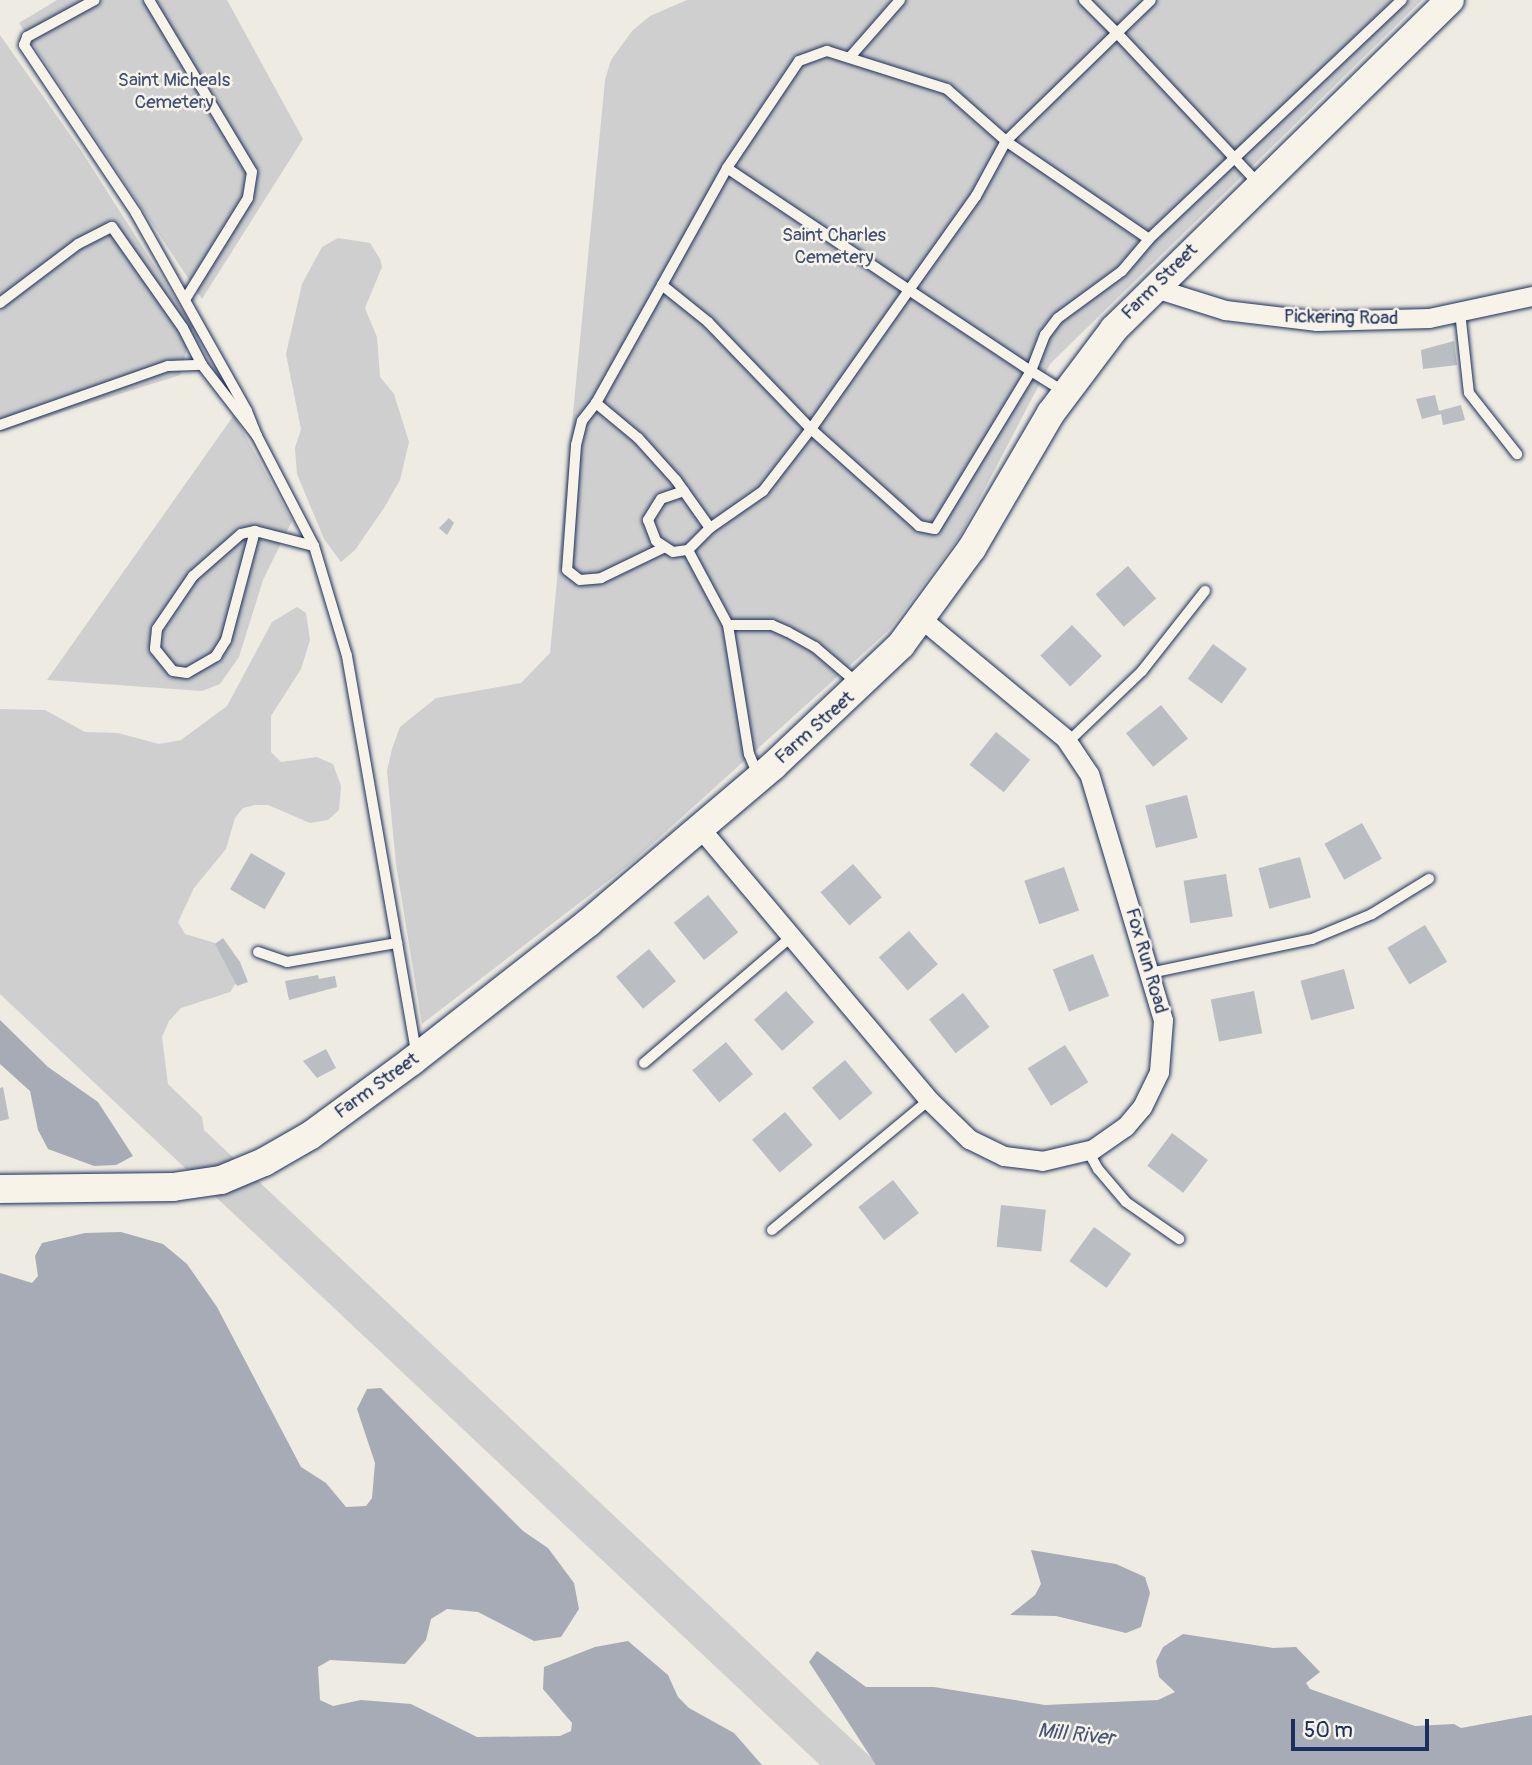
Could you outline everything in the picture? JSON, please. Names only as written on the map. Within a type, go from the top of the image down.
[{"type":"street","name":"Farm Street","points":[[0,1189],[122,1189],[221,1180],[284,1152],[416,1057],[588,923],[760,778],[860,687],[923,620],[972,548],[1065,392],[1152,287],[1450,0]]},
{"type":"street","name":"Pickering Road","points":[[1152,287],[1225,310],[1317,321],[1429,318],[1532,296]]},
{"type":"street","name":"Fox Run Road","points":[[700,828],[929,1100],[969,1139],[1004,1156],[1042,1161],[1088,1151],[1134,1117],[1159,1072],[1163,1020],[1089,774],[1068,742],[923,620]]},
{"type":"lane","points":[[94,0],[27,37],[24,45],[186,298],[314,546],[347,656],[416,1057]]},
{"type":"lane","points":[[149,0],[252,172],[248,198],[186,298]]},
{"type":"lane","points":[[850,57],[900,0]]},
{"type":"lane","points":[[1084,0],[1259,185]]},
{"type":"lane","points":[[684,491],[661,499],[648,520],[651,534],[663,548],[673,552],[688,550],[710,528],[763,491],[811,429],[976,196],[1006,141],[1151,0]]},
{"type":"lane","points":[[662,285],[708,323],[811,429],[919,526],[935,529],[1031,371],[1045,335],[1058,318],[1122,271],[1149,239],[1235,162],[1402,0]]},
{"type":"lane","points":[[663,548],[601,578],[580,580],[567,570],[576,445],[582,421],[596,403],[727,167],[799,61],[827,51],[947,89],[1006,141],[1149,239]]},
{"type":"lane","points":[[727,167],[1065,392]]},
{"type":"lane","points":[[0,303],[78,244],[112,227],[183,328],[202,365],[257,436]]},
{"type":"lane","points":[[1460,312],[1469,393],[1517,454]]},
{"type":"lane","points":[[0,425],[168,366],[202,365]]},
{"type":"lane","points":[[596,403],[638,439],[684,491],[710,528]]},
{"type":"lane","points":[[255,531],[226,640],[201,668],[187,673],[173,671],[161,660],[154,640],[171,604],[214,554],[241,534],[255,531],[314,546]]},
{"type":"lane","points":[[688,550],[728,625],[749,754],[760,778]]},
{"type":"lane","points":[[1068,742],[1142,671],[1205,591]]},
{"type":"lane","points":[[728,625],[772,625],[789,632],[815,647],[860,687]]},
{"type":"lane","points":[[1150,973],[1312,939],[1363,918],[1429,879]]},
{"type":"lane","points":[[644,1063],[791,937]]},
{"type":"lane","points":[[258,952],[287,962],[397,943]]},
{"type":"lane","points":[[772,1230],[929,1100]]},
{"type":"lane","points":[[1088,1151],[1097,1170],[1126,1202],[1179,1239]]},
{"type":"green space","name":"Saint Micheals Cemetery","points":[[57,0],[227,0],[303,139],[202,299],[19,23]]},
{"type":"green space","name":"Saint Charles Cemetery","points":[[687,0],[1422,0],[1050,364],[960,536],[889,630],[630,864],[422,1024],[396,864],[387,771],[392,749],[400,727],[436,698],[521,683],[550,653],[605,80],[611,60],[632,31],[650,16]]},
{"type":"green space","name":"Saint Micheals Cemetery","points":[[0,35],[80,149],[193,326],[180,375],[0,432]]},
{"type":"green space","points":[[338,238],[370,243],[380,259],[382,267],[365,308],[377,337],[380,377],[394,394],[409,442],[400,480],[355,550],[341,562],[324,539],[297,474],[295,448],[301,429],[286,354],[302,284],[322,247]]},
{"type":"green space","points":[[234,415],[292,521],[263,580],[239,657],[220,684],[202,691],[47,680]]},
{"type":"green space","points":[[297,607],[306,613],[310,640],[301,669],[271,716],[271,752],[281,762],[317,757],[333,764],[341,786],[339,810],[328,820],[310,823],[268,805],[255,805],[243,808],[235,818],[226,849],[194,888],[178,922],[185,934],[215,943],[236,983],[230,992],[181,1008],[169,1021],[162,1037],[168,1084],[202,1117],[204,1130],[879,1765],[820,1765],[0,994],[0,709],[45,710],[85,732],[118,733],[159,744],[181,740],[227,706],[272,622]]},
{"type":"water","points":[[0,1020],[48,1067],[98,1102],[133,1156],[116,1165],[94,1166],[48,1149],[38,1130],[30,1091],[0,1064]]},
{"type":"water","points":[[121,1232],[163,1244],[187,1264],[217,1307],[301,1467],[326,1483],[346,1507],[366,1506],[372,1498],[375,1463],[357,1409],[367,1389],[381,1388],[523,1531],[548,1548],[574,1583],[579,1609],[561,1637],[534,1641],[478,1612],[447,1609],[431,1619],[426,1640],[405,1664],[330,1660],[318,1667],[320,1700],[333,1706],[361,1700],[411,1704],[477,1737],[560,1736],[571,1731],[572,1723],[543,1689],[544,1667],[595,1647],[628,1641],[668,1675],[678,1697],[689,1708],[734,1733],[762,1765],[0,1765],[0,1273],[32,1283],[38,1276],[35,1256],[42,1243],[85,1233]]},
{"type":"water","points":[[1031,1550],[1116,1564],[1145,1577],[1150,1593],[1141,1627],[1126,1633],[1056,1616],[1010,1615],[1035,1595],[1041,1584]]},
{"type":"water","name":"Mill River","points":[[1183,1634],[1273,1648],[1296,1647],[1320,1672],[1306,1683],[1310,1689],[1415,1726],[1454,1724],[1461,1728],[1532,1715],[1532,1765],[876,1765],[809,1662],[817,1651],[866,1687],[934,1687],[1045,1705],[1158,1700],[1175,1692],[1159,1677],[1156,1661],[1163,1647]]},
{"type":"building","points":[[1454,341],[1457,365],[1423,369],[1421,350]]},
{"type":"building","points":[[1435,395],[1439,411],[1461,405],[1465,420],[1443,425],[1441,414],[1422,419],[1416,399]]},
{"type":"building","points":[[449,518],[454,523],[447,535],[439,528]]},
{"type":"building","points":[[1128,566],[1156,598],[1124,627],[1096,594]]},
{"type":"building","points":[[1072,625],[1102,656],[1070,686],[1040,656]]},
{"type":"building","points":[[1213,644],[1247,669],[1222,703],[1188,679]]},
{"type":"building","points":[[1161,705],[1188,738],[1153,767],[1126,733]]},
{"type":"building","points":[[996,732],[1030,760],[1004,792],[970,765]]},
{"type":"building","points":[[1187,795],[1198,838],[1156,848],[1145,805]]},
{"type":"building","points":[[1362,823],[1382,859],[1344,880],[1324,844]]},
{"type":"building","points":[[251,853],[286,873],[265,909],[230,889]]},
{"type":"building","points":[[1300,857],[1311,898],[1269,909],[1258,868]]},
{"type":"building","points":[[853,864],[882,897],[849,925],[821,892]]},
{"type":"building","points":[[1064,867],[1079,910],[1039,924],[1024,881]]},
{"type":"building","points":[[1226,874],[1233,916],[1190,923],[1184,881]]},
{"type":"building","points":[[708,895],[738,932],[704,960],[674,923]]},
{"type":"building","points":[[1425,925],[1447,962],[1409,985],[1387,948]]},
{"type":"building","points":[[909,931],[938,964],[908,990],[879,957]]},
{"type":"building","points":[[223,938],[240,962],[248,982],[237,986],[215,944]]},
{"type":"building","points":[[649,949],[676,981],[643,1009],[616,977]]},
{"type":"building","points":[[1093,954],[1109,996],[1069,1011],[1053,969]]},
{"type":"building","points":[[1344,969],[1355,1009],[1311,1020],[1301,981]]},
{"type":"building","points":[[318,975],[319,979],[335,976],[337,987],[289,1000],[285,981]]},
{"type":"building","points":[[786,991],[814,1022],[782,1051],[754,1020]]},
{"type":"building","points":[[1254,991],[1262,1033],[1219,1042],[1211,999]]},
{"type":"building","points":[[963,993],[989,1027],[956,1053],[929,1019]]},
{"type":"building","points":[[726,1042],[753,1074],[719,1102],[692,1070]]},
{"type":"building","points":[[1065,1045],[1088,1082],[1051,1106],[1028,1068]]},
{"type":"building","points":[[326,1049],[336,1068],[317,1078],[303,1061]]},
{"type":"building","points":[[845,1060],[873,1093],[840,1121],[812,1088]]},
{"type":"building","points":[[3,1087],[9,1119],[0,1121],[0,1088]]},
{"type":"building","points":[[785,1112],[813,1145],[780,1173],[752,1140]]},
{"type":"building","points":[[1172,1133],[1208,1160],[1183,1193],[1147,1166]]},
{"type":"building","points":[[893,1180],[919,1213],[884,1240],[858,1207]]},
{"type":"building","points":[[1001,1205],[1046,1210],[1041,1251],[997,1247]]},
{"type":"building","points":[[1094,1227],[1131,1254],[1107,1288],[1069,1261]]}]
